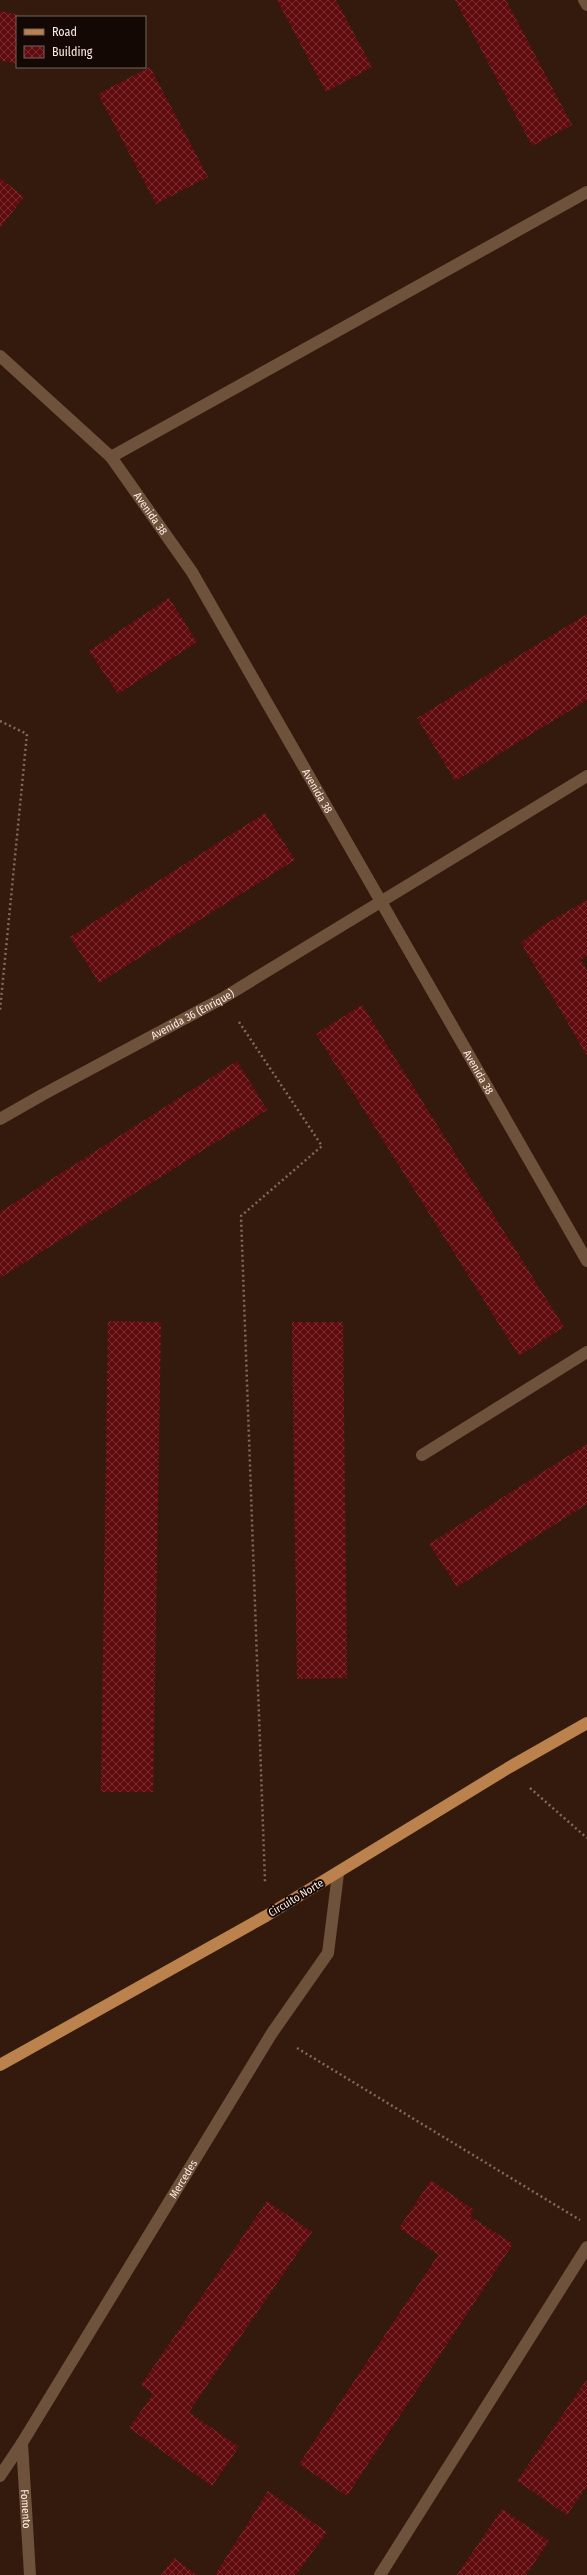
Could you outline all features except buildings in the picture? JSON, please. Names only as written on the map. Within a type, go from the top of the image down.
[{"type":"main road","name":"Circuito Norte","points":[[0,2065],[266,1916],[338,1874],[508,1768],[587,1723]]},
{"type":"street","points":[[584,0],[587,5]]},
{"type":"street","points":[[111,457],[587,192]]},
{"type":"street","name":"Avenida 38","points":[[0,356],[111,457],[192,572],[379,902],[587,1261]]},
{"type":"street","name":"Avenida 36 (Enrique)","points":[[0,1119],[42,1094],[223,998],[587,776]]},
{"type":"street","points":[[422,1455],[587,1352]]},
{"type":"street","name":"Mercedes","points":[[0,2476],[22,2444],[272,2033],[328,1953],[338,1874]]},
{"type":"street","points":[[380,2575],[587,2247]]},
{"type":"street","name":"Fomento","points":[[22,2444],[30,2575]]},
{"type":"path","points":[[0,721],[27,734],[0,1010]]},
{"type":"path","points":[[223,998],[322,1146],[241,1216],[266,1916]]},
{"type":"path","points":[[508,1768],[587,1838]]},
{"type":"path","points":[[272,2033],[587,2224]]}]
